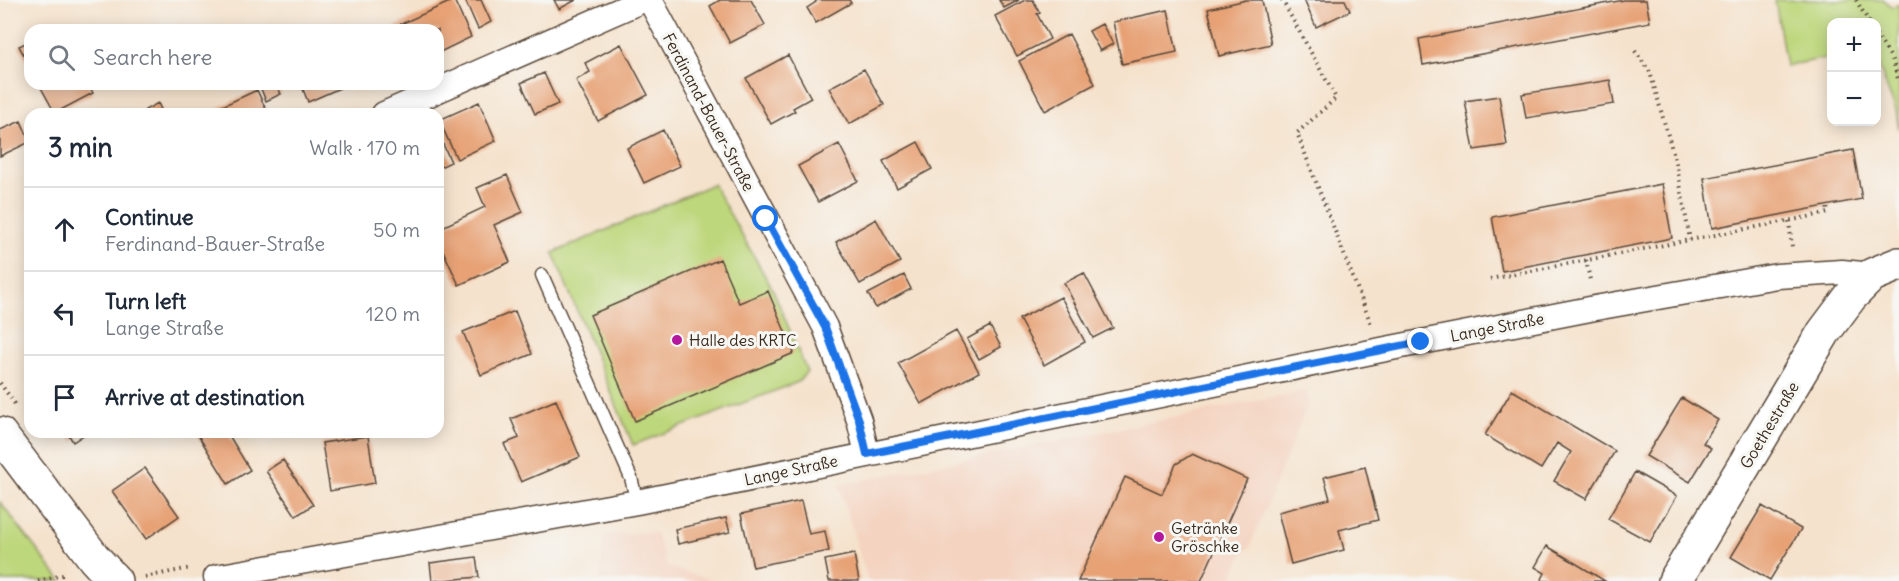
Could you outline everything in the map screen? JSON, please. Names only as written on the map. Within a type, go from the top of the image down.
[{"type":"street","points":[[444,88],[643,0]]},
{"type":"street","name":"Ferdinand-Bauer-Straße","points":[[650,0],[825,327],[859,420],[867,454]]},
{"type":"street","points":[[398,108],[439,90]]},
{"type":"street","name":"Lange Straße","points":[[216,577],[637,502],[1595,308],[1777,276],[1886,270]]},
{"type":"street","name":"Goethestraße","points":[[1675,581],[1824,332],[1851,296],[1886,270]]},
{"type":"street","points":[[0,434],[94,558],[129,579]]},
{"type":"lane","points":[[542,275],[631,478],[637,502]]},
{"type":"path","points":[[1282,0],[1336,98],[1297,133],[1381,350]]},
{"type":"path","points":[[1856,0],[1867,18]]},
{"type":"path","points":[[1881,42],[1892,59],[1899,82]]},
{"type":"path","points":[[1635,51],[1650,72],[1677,167],[1690,240]]},
{"type":"path","points":[[1490,279],[1828,213],[1827,206]]},
{"type":"path","points":[[129,579],[197,567],[216,577]]},
{"type":"path","points":[[38,581],[71,573]]},
{"type":"shaded area","name":"Getränke Gröschke","points":[[1306,391],[1309,401],[1250,547],[1242,555],[1230,581],[868,581],[839,485]]},
{"type":"shaded area","points":[[656,533],[667,567],[716,581],[600,581],[604,534]]},
{"type":"green space","points":[[1775,0],[1884,0],[1893,7],[1899,4],[1899,130],[1896,111],[1881,72],[1881,18],[1827,18],[1827,58],[1786,66]]},
{"type":"green space","points":[[713,184],[773,290],[807,372],[798,382],[633,445],[553,253]]},
{"type":"green space","points":[[0,502],[61,581],[0,581]]},
{"type":"building","points":[[454,0],[471,37],[444,50],[444,24],[401,24]]},
{"type":"building","points":[[465,0],[481,0],[491,22],[478,29]]},
{"type":"building","points":[[554,0],[576,0],[559,9]]},
{"type":"building","points":[[720,0],[751,0],[765,25],[730,43],[710,6]]},
{"type":"building","points":[[815,0],[849,0],[851,3],[816,23],[807,8],[816,2]]},
{"type":"building","points":[[999,0],[1019,0],[1004,8]]},
{"type":"building","points":[[1025,0],[1033,0],[1040,13],[1037,14],[1050,39],[1017,56],[995,16]]},
{"type":"building","points":[[1246,0],[1262,0],[1271,44],[1219,56],[1208,9]]},
{"type":"building","points":[[1304,0],[1345,0],[1350,11],[1316,27]]},
{"type":"building","points":[[1624,0],[1646,0],[1650,22],[1423,65],[1419,39]]},
{"type":"building","points":[[1168,10],[1177,52],[1122,64],[1113,22]]},
{"type":"building","points":[[1102,24],[1113,44],[1100,51],[1089,31]]},
{"type":"building","points":[[1069,34],[1095,84],[1045,111],[1019,61]]},
{"type":"building","points":[[24,44],[24,55],[19,46]]},
{"type":"building","points":[[621,44],[648,95],[598,121],[576,80],[590,72],[585,63]]},
{"type":"building","points":[[788,55],[811,98],[793,108],[795,111],[771,124],[746,78]]},
{"type":"building","points":[[864,69],[884,105],[849,124],[829,88]]},
{"type":"building","points":[[544,73],[558,104],[535,114],[521,83]]},
{"type":"building","points":[[1610,80],[1614,104],[1526,118],[1522,94]]},
{"type":"building","points":[[42,90],[91,90],[93,93],[64,108],[52,108]]},
{"type":"building","points":[[257,90],[265,108],[218,108]]},
{"type":"building","points":[[261,90],[279,90],[281,94],[266,101]]},
{"type":"building","points":[[303,90],[335,90],[308,102]]},
{"type":"building","points":[[1499,96],[1507,145],[1474,150],[1465,101]]},
{"type":"building","points":[[479,102],[496,141],[457,159],[444,131],[444,118]]},
{"type":"building","points":[[158,103],[160,108],[149,108]]},
{"type":"building","points":[[21,121],[24,128],[24,145],[0,156],[0,130]]},
{"type":"building","points":[[663,130],[680,166],[644,183],[627,148]]},
{"type":"building","points":[[918,142],[932,169],[897,188],[883,161]]},
{"type":"building","points":[[839,144],[858,181],[818,202],[798,166]]},
{"type":"building","points":[[444,146],[451,162],[444,165]]},
{"type":"building","points":[[1853,150],[1862,199],[1712,228],[1704,178]]},
{"type":"building","points":[[507,175],[523,212],[494,225],[510,262],[459,285],[444,253],[444,226],[485,207],[477,188]]},
{"type":"building","points":[[1662,184],[1672,238],[1502,271],[1492,217]]},
{"type":"building","points":[[876,219],[900,262],[860,284],[836,242]]},
{"type":"building","name":"Halle des KRTC","points":[[720,259],[739,303],[768,291],[794,353],[635,421],[590,315]]},
{"type":"building","points":[[1084,273],[1113,328],[1093,338],[1064,283]]},
{"type":"building","points":[[904,275],[911,289],[876,308],[868,294]]},
{"type":"building","points":[[1061,297],[1085,342],[1044,365],[1019,319]]},
{"type":"building","points":[[515,311],[532,354],[481,375],[463,332]]},
{"type":"building","points":[[990,326],[1001,347],[979,359],[967,339]]},
{"type":"building","points":[[956,331],[979,372],[921,404],[898,363]]},
{"type":"building","points":[[1512,390],[1615,451],[1586,499],[1554,481],[1571,452],[1557,443],[1541,469],[1485,435]]},
{"type":"building","points":[[1682,398],[1718,420],[1703,443],[1711,448],[1690,482],[1646,456]]},
{"type":"building","points":[[556,400],[580,457],[521,482],[504,444],[519,438],[511,419]]},
{"type":"building","points":[[200,438],[231,438],[250,470],[228,484]]},
{"type":"building","points":[[368,438],[375,483],[330,491],[322,443]]},
{"type":"building","name":"Getränke Gröschke","points":[[1192,454],[1247,479],[1201,581],[1078,581],[1125,477],[1162,494],[1176,464]]},
{"type":"building","points":[[283,460],[313,505],[296,516],[266,471]]},
{"type":"building","points":[[1365,467],[1378,520],[1339,530],[1344,550],[1291,564],[1278,512],[1330,499],[1324,477]]},
{"type":"building","points":[[145,468],[179,516],[146,539],[112,491]]},
{"type":"building","points":[[1635,472],[1677,496],[1650,542],[1608,519]]},
{"type":"building","points":[[801,501],[809,534],[825,531],[829,551],[753,567],[741,514]]},
{"type":"building","points":[[1762,506],[1801,529],[1770,580],[1731,557]]},
{"type":"building","points":[[726,518],[730,532],[678,544],[675,529]]},
{"type":"building","points":[[1547,546],[1605,581],[1541,581],[1545,573],[1535,567]]},
{"type":"building","points":[[854,554],[859,581],[829,581],[825,560]]},
{"type":"building","points":[[476,557],[479,577],[432,581],[430,563]]},
{"type":"place","name":"Halle des KRTC","points":[[677,340]]},
{"type":"place","name":"Getränke Gröschke","points":[[1159,537]]},
{"type":"route","points":[[766,219],[825,327],[859,420],[867,454],[1421,342]]}]
